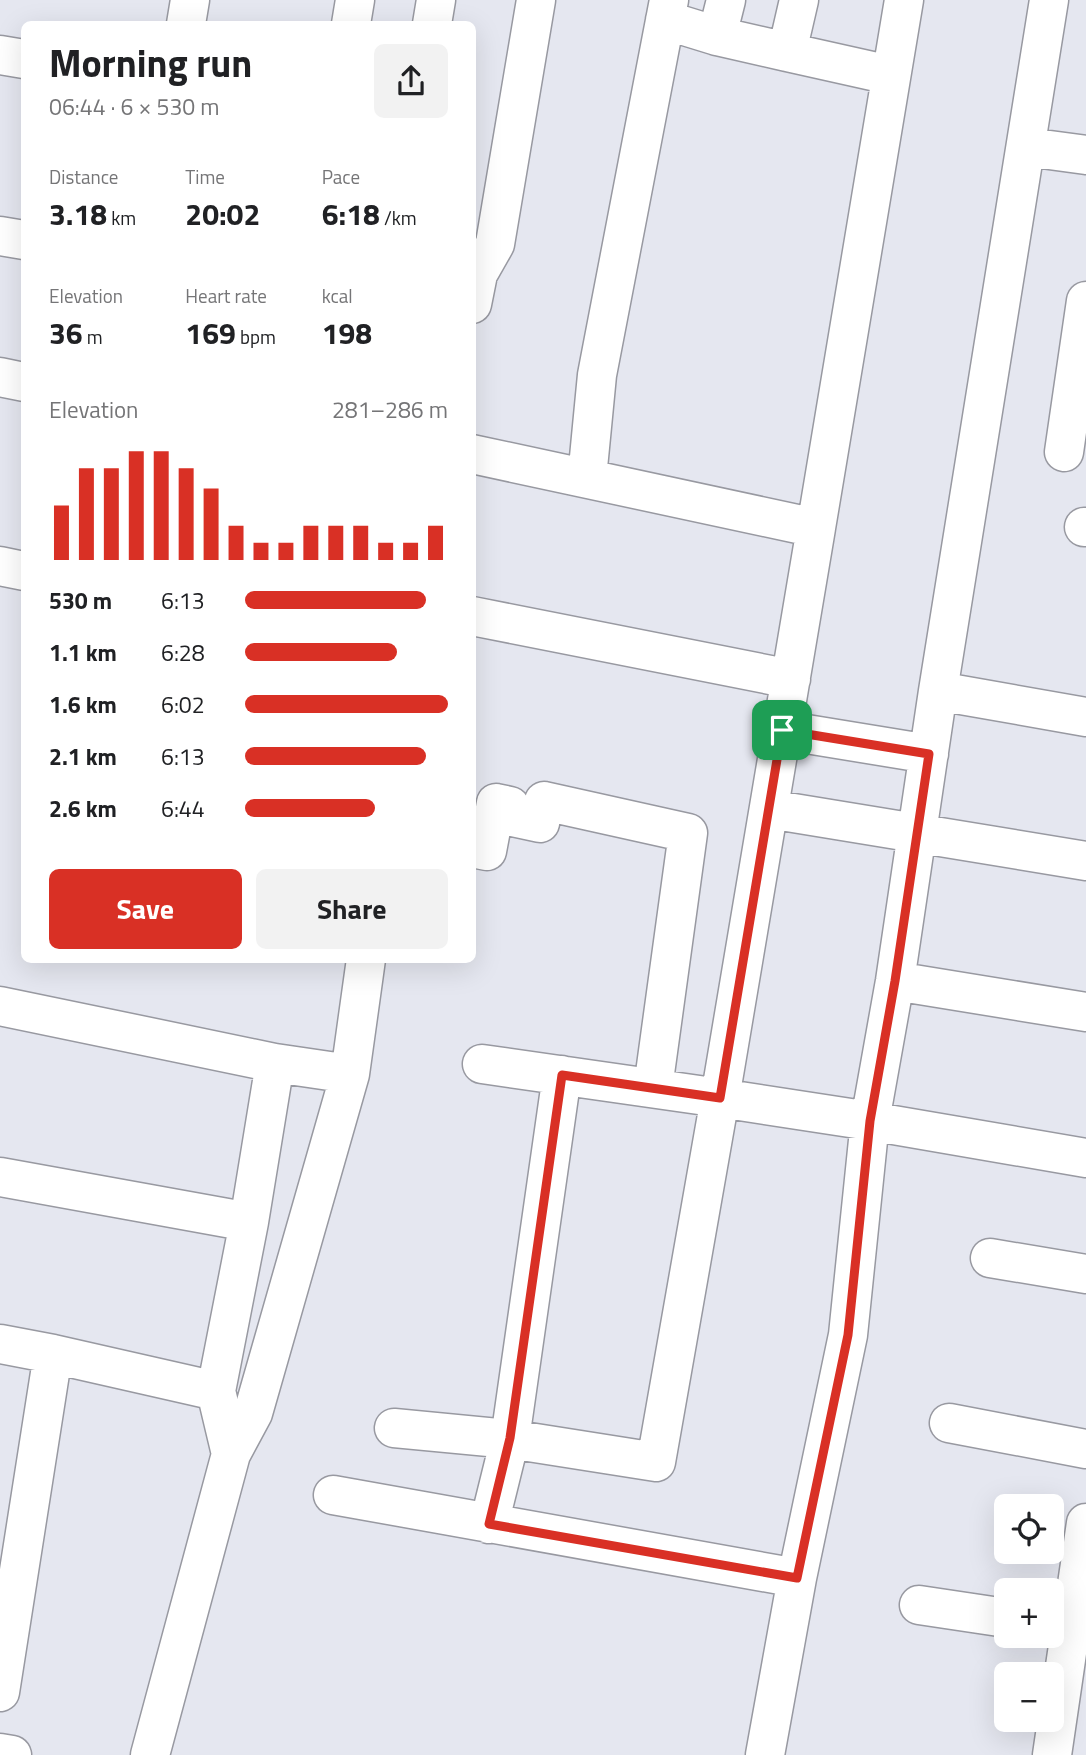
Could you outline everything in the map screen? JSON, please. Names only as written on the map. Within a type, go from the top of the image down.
[{"type":"street","points":[[186,21],[190,0]]},
{"type":"street","points":[[352,21],[355,0]]},
{"type":"street","points":[[432,21],[436,0]]},
{"type":"street","points":[[476,280],[495,244],[536,0]]},
{"type":"street","points":[[786,52],[799,0]]},
{"type":"street","points":[[394,1428],[510,1438],[656,1462],[720,1098],[904,0]]},
{"type":"street","points":[[765,1755],[797,1578],[848,1335],[870,1121],[895,981],[938,691],[1049,0]]},
{"type":"street","points":[[587,478],[597,374],[667,10],[722,18],[786,52],[890,75]]},
{"type":"street","points":[[0,55],[21,58]]},
{"type":"street","points":[[1027,147],[1086,155]]},
{"type":"street","points":[[0,236],[21,240]]},
{"type":"street","points":[[1065,452],[1086,300]]},
{"type":"street","points":[[0,377],[21,381]]},
{"type":"street","points":[[476,455],[816,528]]},
{"type":"street","points":[[0,566],[21,570]]},
{"type":"street","points":[[476,617],[791,679]]},
{"type":"street","points":[[938,691],[1086,716]]},
{"type":"street","points":[[782,730],[929,754]]},
{"type":"street","points":[[476,849],[487,851],[496,803],[510,806],[508,816],[540,823],[544,801],[688,833],[653,1088]]},
{"type":"street","points":[[769,809],[1086,861]]},
{"type":"street","points":[[150,1755],[231,1454],[253,1413],[350,1074],[365,963]]},
{"type":"street","points":[[895,981],[1086,1012]]},
{"type":"street","points":[[0,1006],[275,1063],[350,1074]]},
{"type":"street","points":[[231,1454],[216,1391],[249,1222],[275,1063]]},
{"type":"street","points":[[482,1064],[870,1121],[1086,1158]]},
{"type":"street","points":[[489,1524],[510,1438],[562,1075]]},
{"type":"street","points":[[0,1177],[249,1222]]},
{"type":"street","points":[[990,1258],[1086,1274]]},
{"type":"street","points":[[0,1344],[216,1391]]},
{"type":"street","points":[[0,1692],[53,1354]]},
{"type":"street","points":[[949,1423],[1086,1449]]},
{"type":"street","points":[[333,1494],[797,1578]]},
{"type":"street","points":[[1064,1614],[1086,1523]]},
{"type":"street","points":[[919,1605],[994,1616]]},
{"type":"street","points":[[1062,1648],[1066,1732]]},
{"type":"street","points":[[0,1754],[12,1755]]},
{"type":"route","points":[[782,730],[929,754],[895,981],[870,1121],[848,1335],[797,1578],[489,1524],[510,1438],[562,1075],[720,1098],[782,730]]}]
